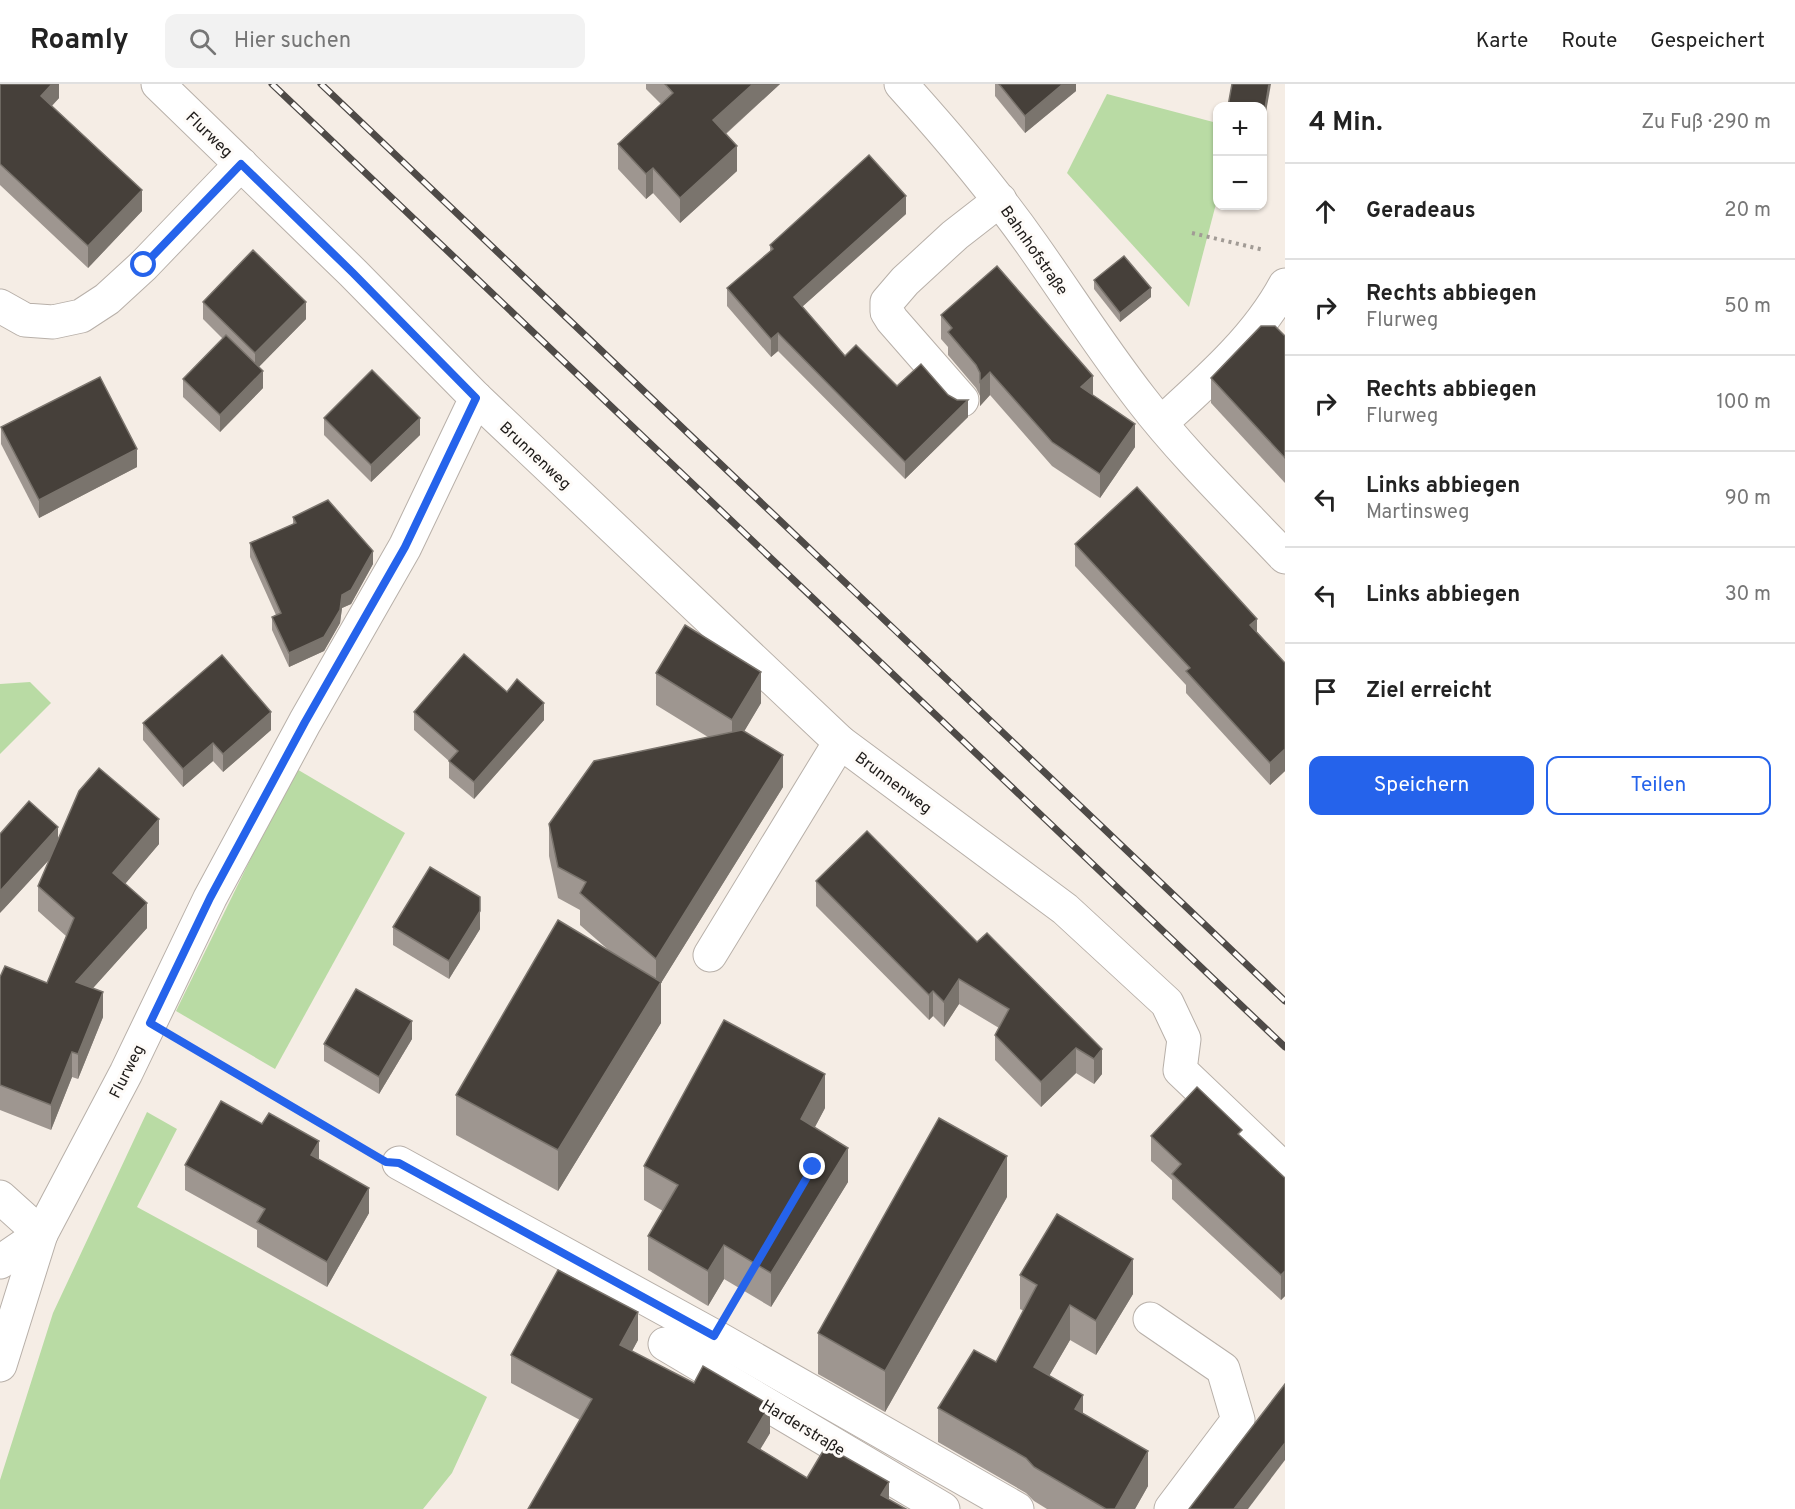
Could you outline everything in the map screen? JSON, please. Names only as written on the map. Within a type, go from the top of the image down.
[{"type":"street","name":"Flurweg","points":[[0,1262],[41,1234],[126,1073],[210,898],[305,722],[405,547],[476,398],[353,273],[158,84]]},
{"type":"street","name":"Bahnhofstraße","points":[[901,84],[1000,200],[1114,363],[1161,423],[1285,557]]},
{"type":"street","points":[[0,306],[25,320],[53,322],[81,316],[107,299],[144,265],[241,164]]},
{"type":"street","points":[[963,400],[892,320],[887,312],[887,302],[905,281],[955,235],[1000,200]]},
{"type":"street","points":[[1161,423],[1192,395],[1240,345],[1274,305],[1285,285]]},
{"type":"street","name":"Brunnenweg","points":[[476,398],[840,742],[1065,909],[1167,1004],[1184,1039],[1180,1070],[1285,1170]]},
{"type":"street","points":[[710,955],[840,742]]},
{"type":"street","points":[[399,1163],[797,1382],[1017,1509]]},
{"type":"street","points":[[0,1197],[41,1234],[0,1365]]},
{"type":"street","points":[[1150,1319],[1223,1369],[1238,1420],[1171,1509]]},
{"type":"street","name":"Harderstraße","points":[[665,1344],[943,1509]]},
{"type":"path","points":[[1192,233],[1274,252]]},
{"type":"path","points":[[150,1023],[386,1162],[399,1163]]},
{"type":"path","points":[[714,1336],[748,1277]]},
{"type":"green space","points":[[1107,94],[1213,122],[1214,210],[1189,307],[1067,173]]},
{"type":"green space","points":[[30,682],[51,703],[0,754],[0,684]]},
{"type":"green space","points":[[295,768],[405,833],[275,1069],[176,1011]]},
{"type":"green space","points":[[147,1112],[177,1129],[137,1207],[487,1397],[452,1473],[423,1509],[0,1509],[0,1480],[53,1313]]},
{"type":"building","points":[[0,84],[52,84],[41,96],[142,190],[88,246],[0,164]]},
{"type":"building","points":[[665,84],[753,84],[713,120],[737,146],[680,198],[653,168],[646,174],[618,144],[673,93]]},
{"type":"building","points":[[999,84],[1063,84],[1025,116]]},
{"type":"building","points":[[1232,84],[1269,84],[1266,102],[1229,102]]},
{"type":"building","points":[[869,155],[906,196],[794,297],[845,356],[856,345],[897,386],[921,364],[948,395],[957,400],[968,400],[905,462],[778,333],[771,339],[727,288],[773,249],[770,245]]},
{"type":"building","points":[[253,250],[306,302],[255,353],[203,302]]},
{"type":"building","points":[[1124,256],[1151,288],[1120,313],[1094,280]]},
{"type":"building","points":[[997,266],[1093,376],[1081,387],[1135,424],[1100,474],[1052,442],[990,372],[980,382],[980,373],[976,365],[948,332],[952,328],[941,315]]},
{"type":"building","points":[[1261,326],[1275,326],[1285,336],[1285,458],[1211,378]]},
{"type":"building","points":[[226,335],[263,371],[220,415],[183,379]]},
{"type":"building","points":[[372,370],[420,418],[371,465],[324,418]]},
{"type":"building","points":[[100,377],[137,449],[39,500],[1,427]]},
{"type":"building","points":[[1137,487],[1257,619],[1250,625],[1285,663],[1285,749],[1270,763],[1186,671],[1190,668],[1075,544]]},
{"type":"building","points":[[328,500],[373,551],[351,590],[342,595],[340,610],[324,637],[289,653],[272,617],[281,613],[250,543],[296,523],[293,517]]},
{"type":"building","points":[[685,625],[761,672],[732,720],[656,673]]},
{"type":"building","points":[[464,654],[507,692],[517,679],[544,703],[474,782],[449,761],[458,751],[414,712]]},
{"type":"building","points":[[222,655],[271,712],[223,754],[213,743],[183,769],[143,723]]},
{"type":"building","points":[[742,730],[783,755],[656,959],[580,893],[586,882],[558,867],[549,824],[594,761]]},
{"type":"building","points":[[99,768],[159,819],[113,873],[147,903],[76,982],[103,992],[78,1054],[72,1052],[51,1105],[0,1085],[0,977],[5,966],[47,983],[74,918],[38,886],[79,791]]},
{"type":"building","points":[[29,801],[58,827],[0,891],[0,834]]},
{"type":"building","points":[[867,831],[977,942],[987,933],[1102,1049],[1094,1059],[1076,1048],[1041,1082],[995,1035],[1009,1009],[959,979],[944,1002],[933,991],[929,995],[816,881]]},
{"type":"building","points":[[430,867],[480,897],[480,911],[449,961],[393,927]]},
{"type":"building","points":[[558,920],[661,982],[558,1150],[456,1095]]},
{"type":"building","points":[[356,989],[412,1021],[379,1077],[324,1044]]},
{"type":"building","points":[[724,1020],[825,1074],[801,1119],[848,1148],[771,1273],[724,1245],[708,1271],[648,1236],[678,1185],[644,1166]]},
{"type":"building","points":[[1197,1087],[1242,1130],[1238,1134],[1285,1178],[1285,1271],[1281,1275],[1172,1174],[1181,1164],[1151,1136]]},
{"type":"building","points":[[221,1101],[262,1124],[269,1113],[319,1141],[311,1155],[369,1188],[327,1262],[257,1222],[265,1209],[185,1165]]},
{"type":"building","points":[[939,1118],[1007,1156],[885,1371],[818,1333]]},
{"type":"building","points":[[1057,1214],[1133,1259],[1096,1321],[1070,1305],[1034,1367],[1083,1395],[1075,1409],[1148,1451],[1115,1509],[1106,1509],[1034,1467],[1026,1458],[938,1408],[974,1350],[996,1362],[1037,1285],[1020,1275]]},
{"type":"building","points":[[558,1270],[638,1312],[620,1345],[694,1383],[703,1366],[770,1405],[748,1442],[807,1478],[826,1446],[889,1482],[881,1495],[906,1509],[528,1509],[592,1399],[511,1355]]},
{"type":"building","points":[[1285,1384],[1285,1443],[1234,1509],[1189,1509]]},
{"type":"railway","points":[[272,84],[1285,1047]]},
{"type":"railway","points":[[321,84],[1285,1001]]},
{"type":"route","points":[[144,265],[241,164],[476,398],[405,547],[305,722],[210,898],[150,1023],[386,1162],[399,1163],[714,1336],[813,1167]]}]
